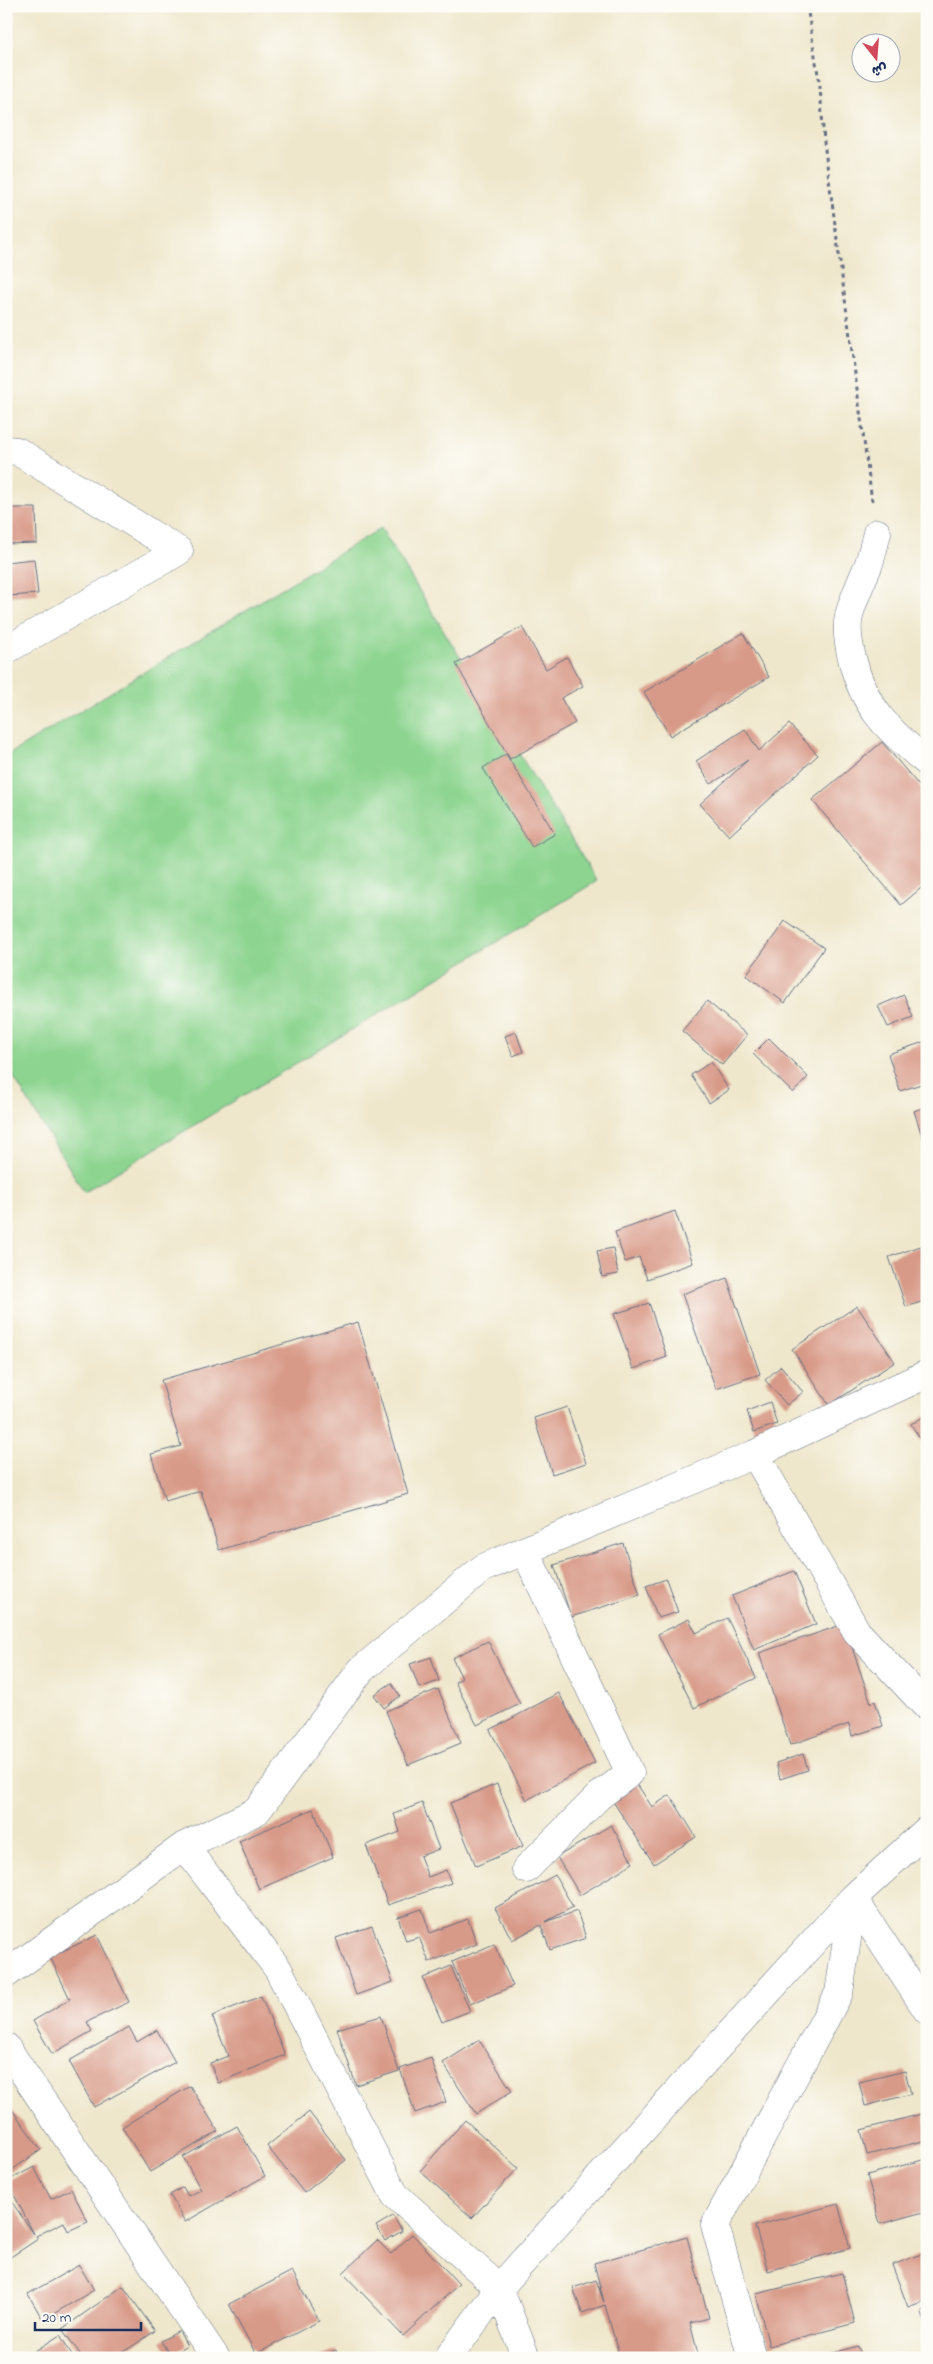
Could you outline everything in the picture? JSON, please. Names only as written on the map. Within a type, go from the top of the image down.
[{"type":"street","points":[[6,450],[17,451],[178,551],[6,650]]},
{"type":"street","points":[[877,532],[869,564],[856,593],[849,619],[849,646],[855,673],[866,698],[876,714],[901,741],[927,762]]},
{"type":"street","points":[[6,1974],[184,1846],[257,1811],[361,1670],[483,1568],[755,1454],[927,1374]]},
{"type":"street","points":[[755,1454],[857,1632],[927,1707]]},
{"type":"street","points":[[525,1550],[630,1773],[599,1796],[526,1869]]},
{"type":"street","points":[[448,2358],[499,2288],[853,1898],[927,1830]]},
{"type":"street","points":[[184,1846],[278,1969],[395,2195],[499,2288],[526,2358]]},
{"type":"street","points":[[853,1898],[927,2010]]},
{"type":"street","points":[[752,2358],[715,2225],[839,1993],[853,1898]]},
{"type":"street","points":[[6,2047],[216,2358]]},
{"type":"path","points":[[806,6],[820,87],[824,142],[877,532]]},
{"type":"green space","points":[[381,528],[597,881],[84,1192],[6,1065],[6,756]]},
{"type":"building","points":[[6,508],[36,508],[37,543],[6,544]]},
{"type":"building","points":[[34,559],[38,594],[7,596],[6,562]]},
{"type":"building","points":[[522,627],[546,669],[567,657],[583,686],[561,698],[575,723],[510,759],[456,664]]},
{"type":"building","points":[[743,633],[769,677],[670,736],[644,692]]},
{"type":"building","points":[[789,724],[818,755],[729,836],[700,804],[748,760],[711,784],[696,761],[745,729],[759,751]]},
{"type":"building","points":[[882,742],[927,795],[927,883],[901,905],[812,800]]},
{"type":"building","points":[[506,754],[555,834],[532,847],[483,768]]},
{"type":"building","points":[[785,921],[824,948],[785,1003],[746,975]]},
{"type":"building","points":[[904,995],[913,1017],[888,1027],[878,1006]]},
{"type":"building","points":[[707,1001],[747,1035],[722,1065],[682,1031]]},
{"type":"building","points":[[516,1032],[523,1052],[513,1056],[505,1036]]},
{"type":"building","points":[[769,1038],[808,1077],[793,1093],[753,1054]]},
{"type":"building","points":[[927,1041],[927,1082],[900,1091],[888,1054]]},
{"type":"building","points":[[711,1062],[729,1090],[709,1103],[691,1075]]},
{"type":"building","points":[[927,1106],[927,1148],[926,1148],[914,1111]]},
{"type":"building","points":[[675,1211],[693,1263],[647,1279],[639,1257],[625,1262],[615,1232]]},
{"type":"building","points":[[921,1246],[927,1264],[927,1300],[906,1307],[889,1257]]},
{"type":"building","points":[[613,1248],[618,1274],[602,1277],[597,1251]]},
{"type":"building","points":[[727,1278],[760,1374],[716,1389],[682,1294]]},
{"type":"building","points":[[649,1303],[667,1357],[633,1369],[614,1314]]},
{"type":"building","points":[[857,1306],[895,1362],[829,1405],[792,1349]]},
{"type":"building","points":[[358,1322],[408,1494],[219,1550],[201,1491],[165,1501],[151,1454],[181,1446],[161,1380]]},
{"type":"building","points":[[781,1366],[803,1392],[787,1405],[765,1380]]},
{"type":"building","points":[[770,1402],[777,1424],[754,1432],[747,1411]]},
{"type":"building","points":[[567,1407],[586,1463],[552,1474],[534,1418]]},
{"type":"building","points":[[927,1415],[927,1450],[911,1424]]},
{"type":"building","points":[[623,1543],[640,1595],[571,1617],[554,1565]]},
{"type":"building","points":[[794,1571],[816,1624],[754,1650],[732,1596]]},
{"type":"building","points":[[666,1579],[678,1612],[658,1618],[646,1586]]},
{"type":"building","points":[[727,1618],[756,1678],[694,1708],[658,1634],[689,1619],[696,1633]]},
{"type":"building","points":[[844,1624],[871,1703],[875,1701],[883,1726],[852,1736],[849,1724],[790,1745],[759,1653]]},
{"type":"building","points":[[488,1641],[520,1704],[477,1725],[455,1682],[462,1678],[452,1658]]},
{"type":"building","points":[[431,1657],[439,1681],[419,1688],[410,1664]]},
{"type":"building","points":[[391,1683],[400,1696],[384,1708],[374,1695]]},
{"type":"building","points":[[438,1689],[461,1743],[408,1765],[386,1711]]},
{"type":"building","points":[[559,1693],[595,1763],[527,1800],[490,1730]]},
{"type":"building","points":[[803,1754],[808,1770],[780,1779],[776,1763]]},
{"type":"building","points":[[497,1784],[523,1846],[476,1866],[450,1803]]},
{"type":"building","points":[[637,1784],[652,1807],[670,1795],[696,1837],[654,1864],[612,1800]]},
{"type":"building","points":[[422,1803],[439,1849],[420,1856],[428,1877],[446,1870],[451,1883],[388,1905],[366,1845],[400,1832],[394,1814]]},
{"type":"building","points":[[313,1809],[333,1857],[259,1889],[239,1841]]},
{"type":"building","points":[[611,1825],[633,1863],[580,1895],[557,1857]]},
{"type":"building","points":[[555,1875],[573,1907],[545,1922],[577,1911],[586,1938],[550,1950],[541,1925],[512,1940],[495,1908]]},
{"type":"building","points":[[422,1909],[430,1933],[468,1919],[477,1944],[429,1962],[419,1937],[406,1941],[398,1917]]},
{"type":"building","points":[[372,1926],[393,1982],[356,1995],[336,1938]]},
{"type":"building","points":[[97,1935],[129,2002],[87,2022],[92,2031],[52,2054],[33,2021],[70,1999],[50,1957]]},
{"type":"building","points":[[494,1944],[513,1986],[470,2004],[452,1962]]},
{"type":"building","points":[[451,1966],[470,2011],[442,2022],[423,1978]]},
{"type":"building","points":[[261,1996],[285,2055],[218,2083],[210,2063],[228,2056],[212,2016]]},
{"type":"building","points":[[381,2016],[399,2071],[356,2085],[337,2029]]},
{"type":"building","points":[[129,2027],[137,2042],[157,2030],[175,2062],[94,2107],[69,2061]]},
{"type":"building","points":[[479,2040],[512,2091],[476,2114],[443,2063]]},
{"type":"building","points":[[431,2058],[446,2102],[415,2113],[400,2069]]},
{"type":"building","points":[[905,2071],[911,2094],[865,2106],[859,2082]]},
{"type":"building","points":[[190,2086],[218,2131],[150,2172],[122,2127]]},
{"type":"building","points":[[6,2101],[41,2150],[6,2174]]},
{"type":"building","points":[[309,2112],[346,2160],[304,2193],[267,2146]]},
{"type":"building","points":[[925,2113],[927,2140],[867,2155],[861,2130]]},
{"type":"building","points":[[465,2120],[518,2168],[472,2218],[420,2171]]},
{"type":"building","points":[[237,2126],[265,2176],[185,2222],[170,2195],[183,2187],[188,2196],[201,2190],[183,2157]]},
{"type":"building","points":[[927,2159],[927,2211],[880,2224],[867,2175]]},
{"type":"building","points":[[34,2167],[51,2199],[71,2189],[88,2222],[68,2231],[64,2222],[36,2236],[38,2239],[6,2260],[6,2200],[9,2198],[34,2234],[7,2181]]},
{"type":"building","points":[[838,2204],[850,2248],[768,2271],[755,2226]]},
{"type":"building","points":[[393,2216],[402,2231],[385,2241],[376,2226]]},
{"type":"building","points":[[412,2234],[459,2284],[403,2336],[343,2273],[377,2240],[391,2254]]},
{"type":"building","points":[[687,2237],[709,2318],[690,2323],[698,2354],[685,2358],[620,2358],[605,2305],[582,2313],[573,2288],[596,2280],[604,2302],[594,2263]]},
{"type":"building","points":[[927,2252],[927,2300],[908,2307],[892,2265]]},
{"type":"building","points":[[79,2265],[94,2290],[43,2320],[28,2294]]},
{"type":"building","points":[[292,2271],[319,2321],[256,2354],[229,2304]]},
{"type":"building","points":[[842,2273],[855,2323],[769,2346],[756,2294]]},
{"type":"building","points":[[123,2286],[155,2331],[115,2358],[83,2358],[62,2329]]},
{"type":"building","points":[[927,2310],[927,2327],[926,2327],[922,2311]]},
{"type":"building","points":[[179,2331],[187,2346],[170,2356],[171,2358],[159,2358],[169,2354],[161,2341]]},
{"type":"building","points":[[60,2335],[74,2358],[24,2358]]},
{"type":"building","points":[[858,2346],[862,2358],[818,2358],[818,2357]]},
{"type":"building","points":[[336,2350],[339,2358],[317,2358]]}]
